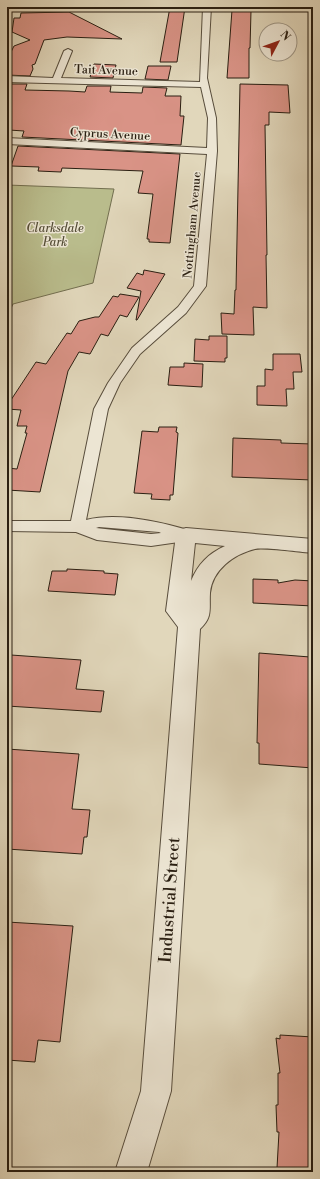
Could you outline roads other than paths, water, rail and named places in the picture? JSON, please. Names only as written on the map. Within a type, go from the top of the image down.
[{"type":"street","name":"Nottingham Avenue","points":[[78,527],[101,409],[114,383],[136,351],[182,310],[200,286],[212,151],[212,118],[207,91],[204,85],[207,7]]},
{"type":"street","points":[[56,81],[68,51]]},
{"type":"street","name":"Tait Avenue","points":[[7,79],[204,85]]},
{"type":"street","name":"Cyprus Avenue","points":[[7,141],[212,151]]},
{"type":"street","points":[[7,526],[78,527],[97,534],[151,540],[186,534],[313,546]]},
{"type":"street","points":[[186,534],[177,611],[189,625],[199,617],[201,581],[213,562],[231,551],[256,541]]},
{"type":"street","name":"Industrial Street","points":[[131,1172],[156,1091],[189,625]]},
{"type":"park label","name":"Clarksdale Park","points":[[55,235]]}]
